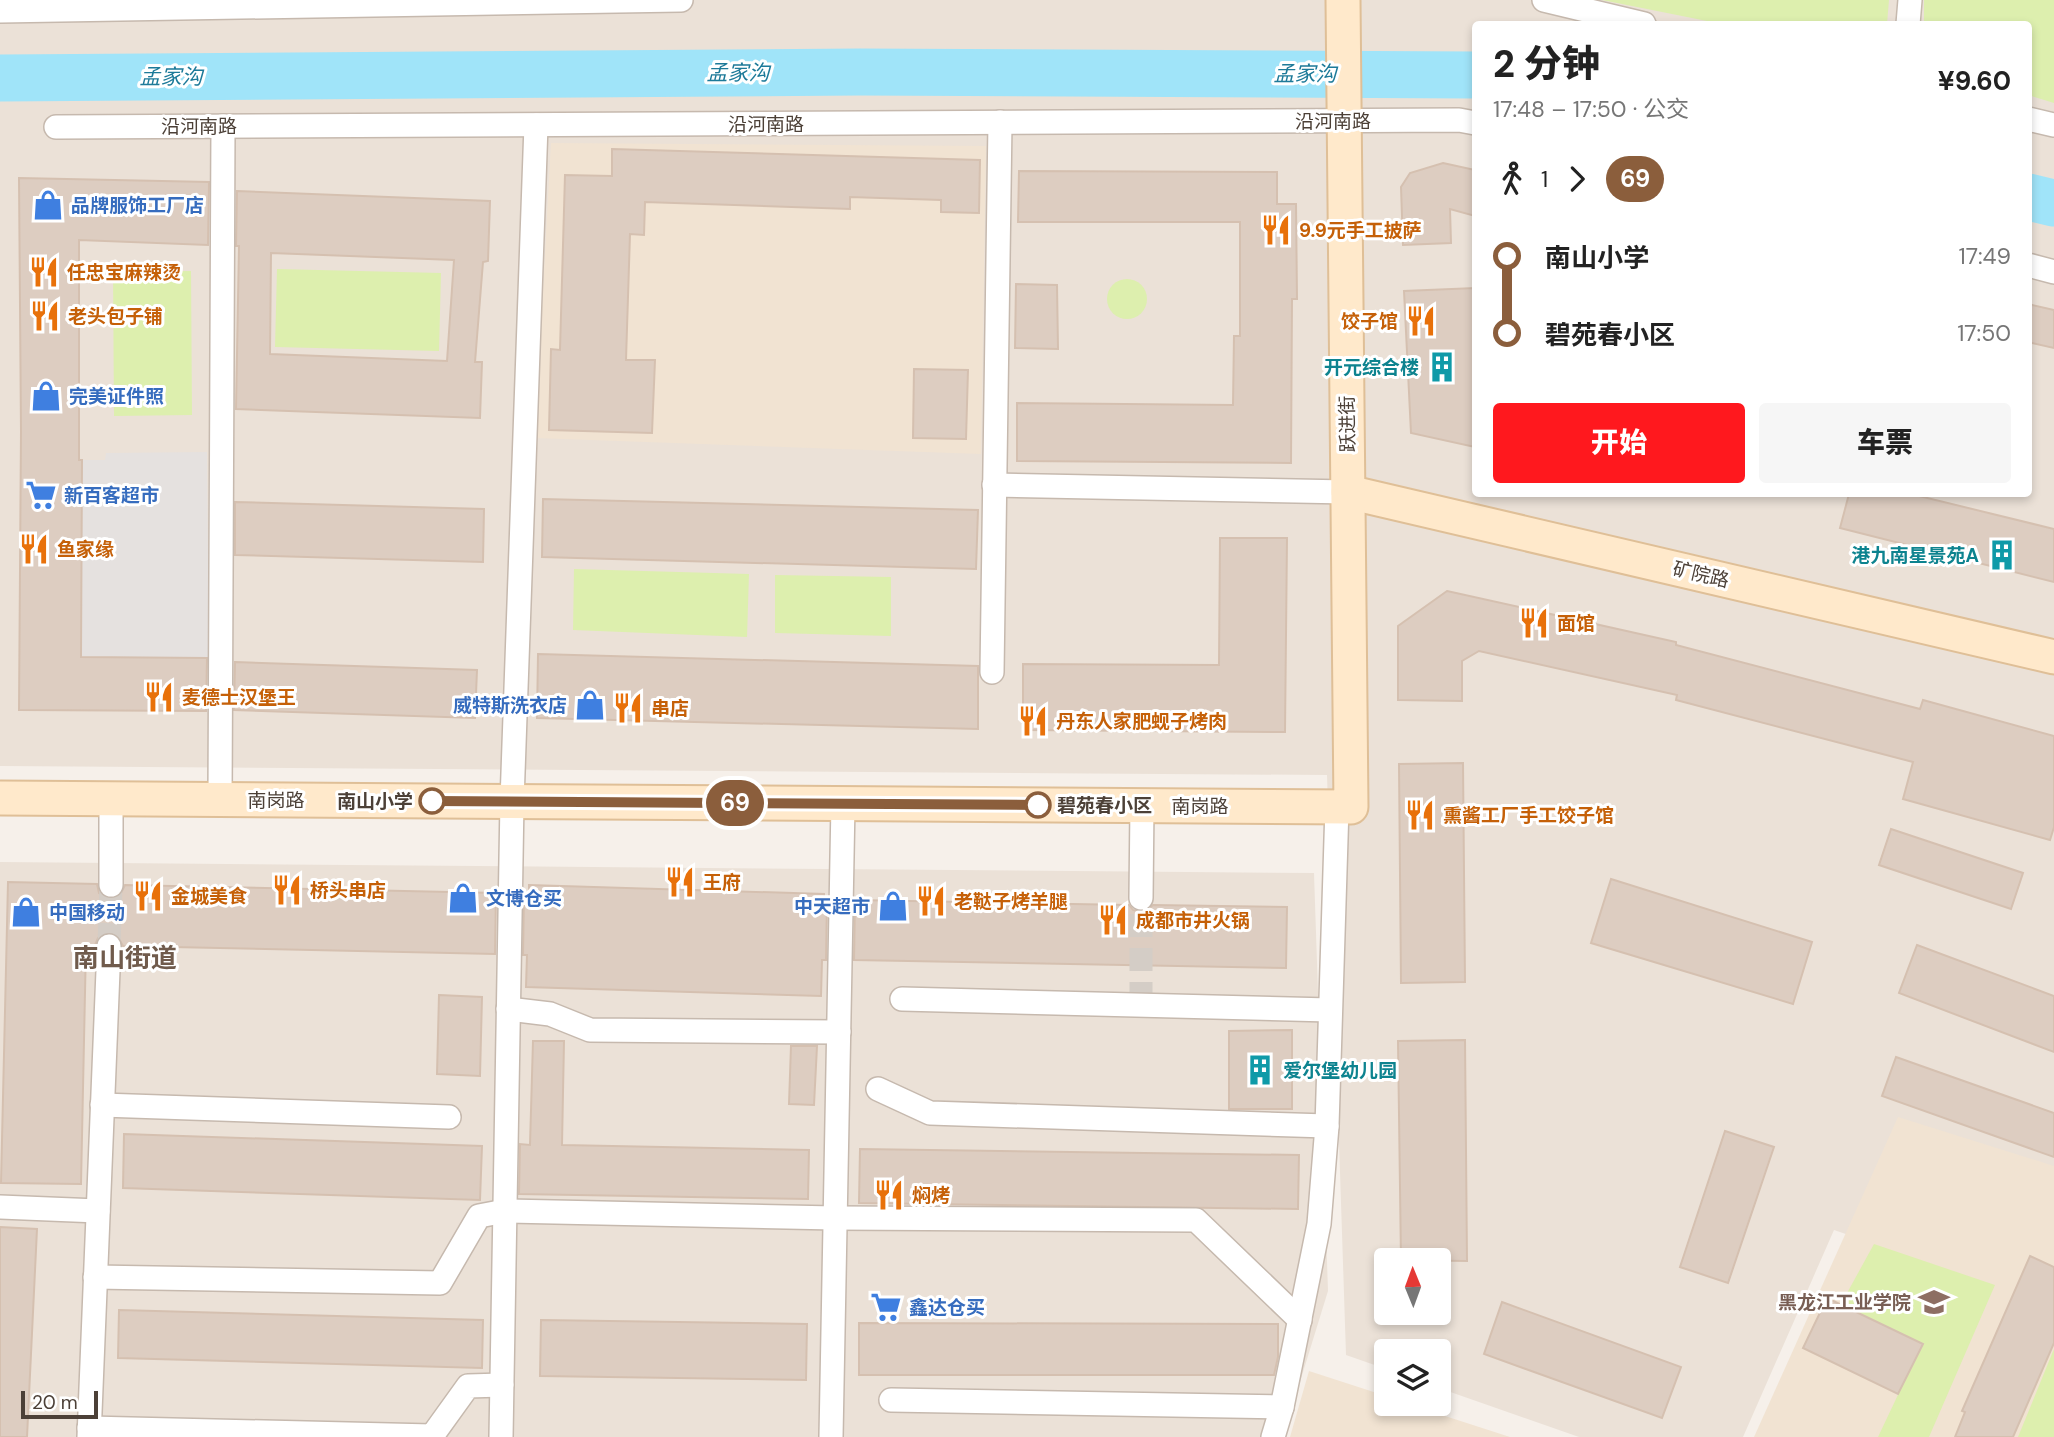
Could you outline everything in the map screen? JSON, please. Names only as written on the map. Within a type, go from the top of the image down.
[{"type":"street","points":[[0,11],[273,4],[681,0]]},
{"type":"street","name":"跃进街","points":[[1343,0],[1348,492],[1344,807]]},
{"type":"street","points":[[1544,0],[1631,21]]},
{"type":"street","points":[[1908,21],[1910,0]]},
{"type":"street","name":"沿河南路","points":[[56,127],[1000,122],[1344,112],[1472,122]]},
{"type":"street","points":[[2032,119],[2054,125]]},
{"type":"street","points":[[992,672],[1000,122]]},
{"type":"street","points":[[501,1437],[512,802],[536,125]]},
{"type":"street","points":[[220,800],[223,126]]},
{"type":"street","points":[[2032,266],[2054,272]]},
{"type":"street","points":[[995,485],[1348,492]]},
{"type":"street","name":"矿院路","points":[[1348,492],[2054,657]]},
{"type":"street","name":"南岗路","points":[[0,798],[1344,807]]},
{"type":"street","points":[[111,799],[111,885]]},
{"type":"street","points":[[831,1437],[844,804]]},
{"type":"street","points":[[1141,898],[1142,806]]},
{"type":"street","points":[[1273,1437],[1282,1407],[1319,1224],[1327,1126],[1330,1010],[1344,807]]},
{"type":"street","points":[[109,946],[89,1432],[432,1436],[468,1386],[502,1385]]},
{"type":"street","points":[[902,999],[1330,1010]]},
{"type":"street","points":[[508,1009],[550,1014],[590,1030],[839,1032]]},
{"type":"street","points":[[878,1089],[930,1113],[1327,1126]]},
{"type":"street","points":[[102,1105],[449,1117]]},
{"type":"street","points":[[0,1207],[99,1211]]},
{"type":"street","points":[[95,1277],[440,1283],[480,1216],[505,1211],[835,1218],[1196,1220],[1300,1320]]},
{"type":"street","points":[[891,1400],[1282,1407]]},
{"type":"shaded area","points":[[0,0],[2054,0],[2054,1305],[1834,1230],[1743,1437],[1579,1437],[1451,1392],[1451,1339],[1374,1339],[1374,1365],[1346,1355],[1327,775],[0,766]]},
{"type":"shaded area","points":[[551,143],[986,146],[981,454],[535,438]]},
{"type":"shaded area","points":[[207,452],[209,658],[81,657],[82,460],[105,460],[106,453]]},
{"type":"shaded area","points":[[0,862],[1314,873],[1328,1291],[1283,1437],[0,1437]]},
{"type":"shaded area","name":"黑龙江工业学院","points":[[1898,1117],[2054,1166],[2054,1437],[1754,1437]]},
{"type":"shaded area","points":[[1309,1371],[1374,1392],[1374,1416],[1445,1416],[1510,1437],[1290,1437]]},
{"type":"green space","points":[[1602,0],[1889,0],[1887,21],[1707,21]]},
{"type":"green space","points":[[1924,0],[2054,0],[2054,103],[2032,96],[2032,21],[1924,21]]},
{"type":"green space","points":[[277,269],[441,273],[439,351],[275,347]]},
{"type":"green space","points":[[191,271],[192,415],[114,416],[113,272]]},
{"type":"green space","points":[[1127,279],[1135,280],[1141,285],[1146,291],[1146,307],[1141,313],[1135,318],[1127,319],[1119,318],[1113,313],[1108,307],[1107,299],[1108,291],[1113,285],[1119,280]]},
{"type":"green space","points":[[574,569],[749,574],[747,637],[573,630]]},
{"type":"green space","points":[[775,575],[891,577],[891,636],[775,633]]},
{"type":"green space","points":[[1874,1244],[1995,1285],[1929,1437],[1878,1437],[1922,1344],[1841,1304]]},
{"type":"green space","points":[[2054,1349],[2054,1437],[2018,1437]]},
{"type":"building","points":[[612,149],[980,160],[979,213],[941,212],[941,200],[850,197],[850,209],[645,202],[644,235],[630,234],[626,360],[655,360],[652,433],[549,430],[551,349],[560,350],[565,175],[612,176]]},
{"type":"building","points":[[1443,163],[1472,169],[1472,215],[1450,209],[1451,243],[1403,245],[1401,187],[1410,173]]},
{"type":"building","points":[[1019,171],[1277,172],[1277,204],[1296,204],[1297,299],[1292,299],[1291,463],[1017,461],[1017,403],[1233,405],[1234,336],[1240,336],[1240,222],[1018,222]]},
{"type":"building","points":[[19,178],[209,182],[208,245],[79,240],[81,657],[207,658],[206,711],[19,710]]},
{"type":"building","points":[[237,191],[490,201],[488,261],[483,262],[475,362],[482,362],[480,418],[236,409],[239,246],[236,246]],"holes":[[[271,253],[454,260],[447,361],[270,354]]]},
{"type":"building","points":[[1016,284],[1057,285],[1058,349],[1015,348]]},
{"type":"building","name":"开元综合楼","points":[[1472,288],[1472,446],[1411,433],[1404,291]]},
{"type":"building","points":[[2032,305],[2054,310],[2054,348],[2032,343]]},
{"type":"building","points":[[914,369],[968,370],[966,439],[913,438]]},
{"type":"building","name":"港九南星景苑A","points":[[1848,497],[1923,497],[2054,529],[2054,582],[1840,528]]},
{"type":"building","points":[[543,499],[978,510],[976,569],[542,557]]},
{"type":"building","points":[[235,502],[484,509],[483,562],[235,555]]},
{"type":"building","points":[[1220,538],[1287,538],[1285,732],[1023,730],[1023,664],[1219,665]]},
{"type":"building","points":[[1447,591],[1676,642],[1676,645],[1920,709],[1923,700],[2054,736],[2054,827],[2050,840],[1903,799],[1913,762],[1676,700],[1677,695],[1479,651],[1462,661],[1462,701],[1398,700],[1398,626]]},
{"type":"building","points":[[538,654],[978,666],[978,729],[537,718]]},
{"type":"building","points":[[235,662],[477,670],[475,718],[234,710]]},
{"type":"building","points":[[1463,763],[1465,982],[1401,983],[1399,764]]},
{"type":"building","points":[[1891,829],[2023,873],[2011,909],[1879,865]]},
{"type":"building","points":[[1611,879],[1812,942],[1793,1004],[1591,943]]},
{"type":"building","points":[[8,882],[97,884],[99,893],[110,899],[119,897],[125,885],[496,893],[495,954],[123,946],[117,935],[103,933],[95,945],[86,945],[81,1184],[1,1183]]},
{"type":"building","points":[[529,885],[824,894],[824,900],[827,900],[826,960],[822,960],[821,996],[526,987],[527,955],[523,955],[524,894],[529,894]]},
{"type":"building","points":[[855,900],[1129,905],[1140,912],[1153,905],[1287,907],[1286,968],[854,960]]},
{"type":"building","points":[[1917,945],[2054,996],[2054,1052],[1899,993]]},
{"type":"building","points":[[439,995],[482,997],[480,1076],[437,1074]]},
{"type":"building","name":"爱尔堡幼儿园","points":[[1292,1030],[1292,1109],[1229,1109],[1229,1031]]},
{"type":"building","points":[[1465,1040],[1467,1261],[1451,1261],[1451,1248],[1401,1248],[1398,1041]]},
{"type":"building","points":[[533,1041],[564,1041],[562,1145],[809,1150],[808,1199],[519,1194],[520,1144],[530,1145]]},
{"type":"building","points":[[791,1046],[817,1046],[814,1105],[789,1104]]},
{"type":"building","points":[[1896,1057],[2054,1113],[2054,1157],[1882,1096]]},
{"type":"building","points":[[1725,1131],[1774,1147],[1728,1283],[1680,1267]]},
{"type":"building","points":[[124,1134],[482,1146],[480,1200],[123,1188]]},
{"type":"building","points":[[860,1149],[1299,1155],[1298,1209],[859,1203]]},
{"type":"building","points":[[0,1227],[37,1229],[27,1437],[0,1437]]},
{"type":"building","points":[[2030,1256],[2054,1267],[2054,1343],[2013,1437],[1955,1437],[1965,1412],[1962,1411]]},
{"type":"building","points":[[1827,1298],[1923,1344],[1898,1394],[1803,1348]]},
{"type":"building","points":[[1502,1302],[1681,1367],[1662,1418],[1484,1354]]},
{"type":"building","points":[[119,1310],[483,1320],[482,1368],[118,1358]]},
{"type":"building","points":[[541,1320],[807,1324],[806,1380],[540,1376]]},
{"type":"building","points":[[859,1323],[1278,1324],[1278,1357],[1274,1375],[859,1375]]},
{"type":"waterway","name":"孟家沟","points":[[0,78],[860,72],[1472,75]]},
{"type":"waterway","name":"孟家沟","points":[[2032,198],[2054,203]]},
{"type":"tunnel","points":[[109,946],[111,885]]},
{"type":"tunnel","points":[[1141,898],[1141,1005]]},
{"type":"bus line","name":"69","points":[[432,801],[1038,805]]},
{"type":"place","name":"品牌服饰工厂店","points":[[48,205]]},
{"type":"place","name":"9.9元手工披萨","points":[[1276,230]]},
{"type":"place","name":"任忠宝麻辣烫","points":[[44,272]]},
{"type":"place","name":"老头包子铺","points":[[45,316]]},
{"type":"place","name":"饺子馆","points":[[1421,321]]},
{"type":"place","name":"开元综合楼","points":[[1442,367]]},
{"type":"place","name":"完美证件照","points":[[46,396]]},
{"type":"place","name":"新百客超市","points":[[41,495]]},
{"type":"place","name":"鱼家缘","points":[[34,549]]},
{"type":"place","name":"港九南星景苑A","points":[[2002,555]]},
{"type":"place","name":"面馆","points":[[1534,623]]},
{"type":"place","name":"麦德士汉堡王","points":[[159,697]]},
{"type":"place","name":"威特斯洗衣店","points":[[590,705]]},
{"type":"place","name":"串店","points":[[628,708]]},
{"type":"place","name":"丹东人家肥蚬子烤肉","points":[[1033,721]]},
{"type":"place","name":"南山小学","points":[[432,801]]},
{"type":"place","name":"碧苑春小区","points":[[1038,805]]},
{"type":"place","name":"熏酱工厂手工饺子馆","points":[[1420,815]]},
{"type":"place","name":"王府","points":[[680,882]]},
{"type":"place","name":"桥头串店","points":[[287,890]]},
{"type":"place","name":"金城美食","points":[[148,896]]},
{"type":"place","name":"文博仓买","points":[[463,898]]},
{"type":"place","name":"老鞑子烤羊腿","points":[[931,901]]},
{"type":"place","name":"中天超市","points":[[893,906]]},
{"type":"place","name":"中国移动","points":[[26,912]]},
{"type":"place","name":"成都市井火锅","points":[[1113,920]]},
{"type":"place","name":"爱尔堡幼儿园","points":[[1260,1070]]},
{"type":"place","name":"焖烤","points":[[889,1195]]},
{"type":"place","name":"黑龙江工业学院","points":[[1934,1302]]},
{"type":"place","name":"鑫达仓买","points":[[886,1307]]},
{"type":"district","name":"南山街道","points":[[125,958]]}]
